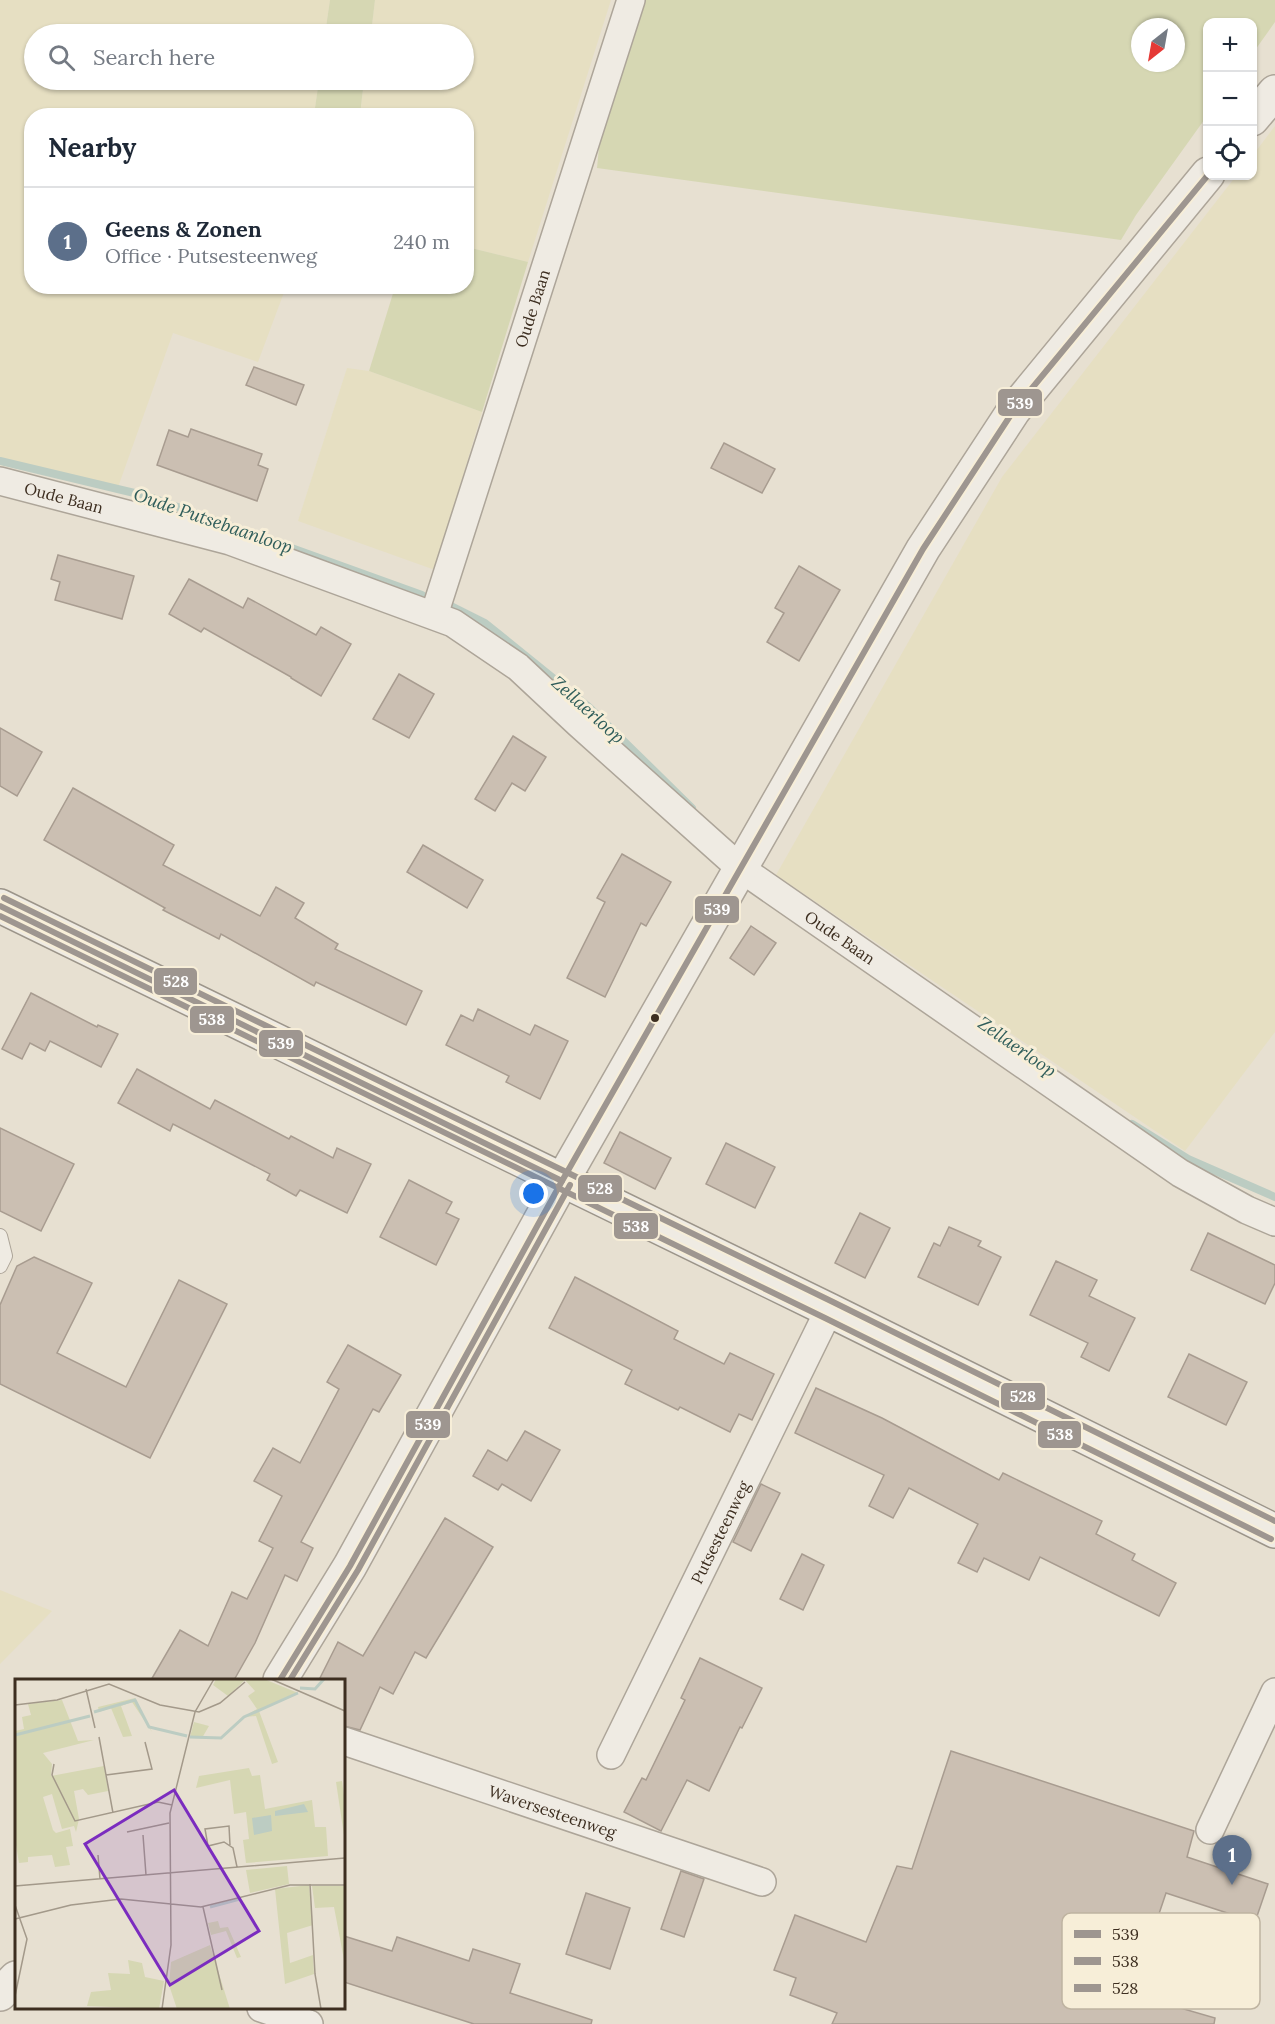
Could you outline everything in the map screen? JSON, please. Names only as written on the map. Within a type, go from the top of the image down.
[{"type":"street","name":"Oude Baan","points":[[434,615],[631,0]]},
{"type":"street","points":[[1257,113],[1275,92]]},
{"type":"street","points":[[281,1679],[350,1566],[562,1181],[923,549],[1014,410],[1203,180]]},
{"type":"street","name":"Oude Baan","points":[[0,481],[230,541],[453,622],[518,667],[740,868],[1180,1173],[1275,1222]]},
{"type":"street","points":[[0,906],[829,1310],[1275,1531]]},
{"type":"street","name":"Putsesteenweg","points":[[611,1755],[829,1310]]},
{"type":"street","points":[[1210,1830],[1275,1692]]},
{"type":"street","name":"Waversesteenweg","points":[[345,1741],[762,1882]]},
{"type":"street","points":[[0,1994],[15,1979]]},
{"type":"street","points":[[267,2009],[309,2024]]},
{"type":"lane","points":[[0,1236],[5,1256],[0,1266]]},
{"type":"shaded area","points":[[0,0],[330,0],[326,24],[24,24],[24,90],[318,90],[315,108],[24,108],[24,294],[283,294],[258,362],[173,333],[117,490],[0,465]]},
{"type":"shaded area","points":[[375,0],[611,0],[528,262],[474,249],[474,108],[361,108],[363,90],[474,90],[474,24],[372,24]]},
{"type":"shaded area","points":[[1275,126],[1275,1032],[1185,1151],[776,875],[1002,477],[1233,180],[1257,180],[1257,150]]},
{"type":"shaded area","points":[[347,368],[369,371],[482,412],[435,570],[298,521]]},
{"type":"shaded area","points":[[0,1590],[52,1611],[0,1664]]},
{"type":"green space","points":[[330,0],[375,0],[372,24],[326,24]]},
{"type":"green space","points":[[643,0],[1275,0],[1275,22],[1257,47],[1257,18],[1203,18],[1203,122],[1136,215],[1121,240],[597,168],[600,137]]},
{"type":"green space","points":[[318,90],[363,90],[361,108],[315,108]]},
{"type":"green space","points":[[474,249],[528,262],[482,412],[369,371],[393,294],[474,294]]},
{"type":"building","points":[[254,367],[304,385],[296,405],[246,385]]},
{"type":"building","points":[[191,429],[262,454],[258,465],[268,469],[257,501],[157,465],[169,430],[188,437]]},
{"type":"building","points":[[724,443],[775,469],[762,493],[711,468]]},
{"type":"building","points":[[58,555],[134,576],[122,619],[55,600],[60,582],[51,579]]},
{"type":"building","points":[[799,566],[840,590],[799,661],[767,642],[784,613],[775,608]]},
{"type":"building","points":[[189,579],[243,608],[248,598],[316,635],[321,627],[351,644],[321,696],[204,628],[201,632],[169,614]]},
{"type":"building","points":[[399,674],[434,694],[409,738],[373,719]]},
{"type":"building","points":[[0,728],[42,752],[17,796],[0,786]]},
{"type":"building","points":[[513,736],[546,757],[525,791],[512,783],[495,811],[475,799]]},
{"type":"building","points":[[73,788],[174,845],[163,865],[260,916],[276,887],[304,903],[295,918],[338,944],[335,949],[422,991],[406,1025],[316,982],[314,986],[221,934],[219,939],[163,910],[165,908],[44,840]]},
{"type":"building","points":[[423,845],[483,880],[467,908],[407,872]]},
{"type":"building","points":[[622,854],[671,882],[646,926],[641,923],[605,997],[567,978],[605,902],[597,898]]},
{"type":"building","points":[[751,926],[776,943],[754,975],[730,958]]},
{"type":"building","points":[[31,993],[97,1027],[98,1025],[118,1034],[101,1067],[50,1041],[45,1051],[30,1043],[22,1059],[2,1049]]},
{"type":"building","points":[[478,1009],[530,1035],[535,1025],[568,1041],[540,1099],[506,1082],[509,1076],[446,1045],[461,1015],[473,1021]]},
{"type":"building","points":[[137,1069],[210,1109],[215,1100],[289,1139],[291,1136],[333,1158],[337,1148],[371,1164],[347,1213],[300,1190],[296,1196],[267,1180],[270,1174],[173,1124],[170,1131],[118,1103]]},
{"type":"building","points":[[0,1128],[74,1164],[41,1231],[0,1211]]},
{"type":"building","points":[[620,1132],[671,1158],[655,1189],[604,1163]]},
{"type":"building","points":[[726,1143],[775,1167],[755,1208],[706,1184]]},
{"type":"building","points":[[409,1180],[452,1202],[446,1213],[459,1219],[436,1265],[380,1237]]},
{"type":"building","points":[[860,1213],[890,1228],[865,1278],[835,1263]]},
{"type":"building","points":[[949,1227],[981,1241],[978,1246],[1001,1257],[978,1305],[918,1277],[934,1243],[940,1246]]},
{"type":"building","points":[[1208,1233],[1275,1265],[1275,1283],[1265,1304],[1191,1270]]},
{"type":"building","points":[[34,1257],[92,1283],[57,1353],[126,1387],[179,1280],[227,1304],[150,1458],[0,1384],[0,1305],[17,1266]]},
{"type":"building","points":[[1056,1261],[1097,1280],[1089,1296],[1135,1318],[1109,1371],[1081,1357],[1088,1343],[1030,1315]]},
{"type":"building","points":[[575,1277],[678,1331],[674,1339],[724,1364],[730,1353],[774,1374],[752,1420],[739,1414],[730,1432],[680,1407],[678,1410],[625,1384],[632,1370],[549,1328]]},
{"type":"building","points":[[348,1345],[401,1375],[379,1412],[373,1409],[301,1542],[313,1548],[297,1581],[285,1575],[255,1643],[235,1679],[152,1679],[180,1630],[208,1646],[232,1592],[247,1599],[273,1548],[259,1541],[282,1496],[254,1481],[273,1448],[300,1463],[339,1389],[327,1382]]},
{"type":"building","points":[[1189,1354],[1247,1382],[1226,1425],[1168,1397]]},
{"type":"building","points":[[816,1388],[882,1418],[999,1480],[1003,1473],[1102,1521],[1096,1534],[1135,1554],[1132,1560],[1176,1583],[1159,1616],[1040,1557],[1029,1580],[984,1558],[977,1572],[958,1563],[978,1524],[909,1488],[893,1518],[869,1506],[884,1475],[795,1433]]},
{"type":"building","points":[[525,1431],[560,1450],[531,1501],[502,1484],[498,1490],[473,1476],[488,1450],[507,1461]]},
{"type":"building","points":[[761,1484],[780,1493],[751,1551],[733,1542]]},
{"type":"building","points":[[445,1518],[493,1547],[426,1658],[415,1652],[393,1694],[380,1687],[360,1730],[345,1726],[345,1679],[320,1679],[338,1642],[363,1656]]},
{"type":"building","points":[[802,1554],[824,1565],[803,1610],[780,1599]]},
{"type":"building","points":[[700,1658],[762,1688],[709,1791],[687,1780],[661,1831],[624,1812],[642,1778],[646,1780],[685,1700],[681,1698]]},
{"type":"building","points":[[951,1751],[1194,1831],[1187,1857],[1268,1884],[1258,1913],[1227,1913],[1166,1893],[1159,1913],[1062,1913],[1062,2009],[1184,2009],[1215,2018],[1214,2024],[832,2024],[837,2013],[790,1995],[796,1978],[774,1970],[795,1915],[866,1942],[897,1866],[912,1869]]},
{"type":"building","points":[[681,1871],[704,1879],[684,1937],[661,1929]]},
{"type":"building","points":[[586,1893],[630,1908],[610,1969],[566,1954]]},
{"type":"building","points":[[345,1936],[392,1951],[397,1937],[469,1961],[473,1949],[520,1964],[510,1993],[592,2020],[591,2024],[474,2024],[345,1982]]},
{"type":"waterway","name":"Oude Putsebaanloop","points":[[0,461],[147,496],[422,595]]},
{"type":"waterway","name":"Zellaerloop","points":[[447,604],[485,623],[589,707],[692,808]]},
{"type":"waterway","name":"Zellaerloop","points":[[1132,1124],[1188,1159],[1275,1197]]},
{"type":"transit line","name":"539","points":[[281,1679],[350,1566],[562,1181],[923,549],[1014,410],[1204,180]]},
{"type":"transit line","name":"528","points":[[4,898],[833,1302],[1275,1521]]},
{"type":"transit line","name":"539","points":[[0,906],[562,1181]]},
{"type":"transit line","name":"538","points":[[0,916],[825,1318],[1271,1539]]},
{"type":"transit line","name":"538","points":[[291,1679],[358,1570],[570,1185]]},
{"type":"place","name":"Geens & Zonen","points":[[1232,1885]]}]
